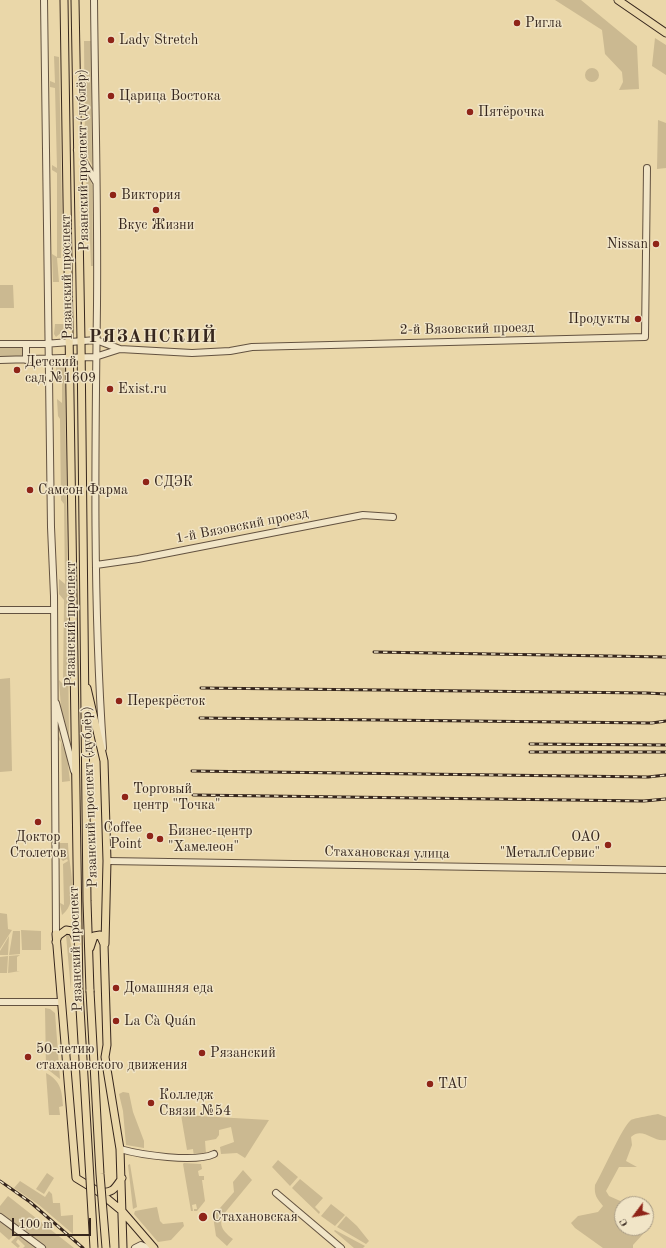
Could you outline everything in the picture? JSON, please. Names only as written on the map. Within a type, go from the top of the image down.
[{"type":"main road","name":"Рязанский проспект","points":[[64,0],[79,991],[94,1248]]},
{"type":"main road","name":"Рязанский проспект","points":[[75,0],[81,341],[88,954],[100,1174],[106,1248]]},
{"type":"main road","points":[[618,0],[666,33]]},
{"type":"main road","points":[[84,676],[104,761]]},
{"type":"main road","name":"Рязанский проспект (дублёр)","points":[[104,761],[107,861],[107,912],[104,944],[107,1045],[105,1057],[120,1149],[123,1248]]},
{"type":"main road","points":[[88,954],[94,936],[107,912]]},
{"type":"main road","points":[[56,942],[63,931],[69,929],[74,933],[79,943]]},
{"type":"main road","points":[[56,934],[76,1178],[99,1192],[122,1211],[154,1248]]},
{"type":"main road","points":[[94,936],[100,935],[104,944]]},
{"type":"main road","points":[[99,1192],[107,1194],[114,1191],[122,1178]]},
{"type":"street","points":[[44,0],[48,343],[55,691],[53,714],[56,934]]},
{"type":"street","name":"Рязанский проспект (дублёр)","points":[[94,0],[97,184],[96,565],[98,671],[104,761]]},
{"type":"street","points":[[77,150],[97,184]]},
{"type":"street","name":"2-й Вязовский проезд","points":[[0,344],[96,340],[120,349],[192,353],[230,351],[252,347],[645,337],[646,168]]},
{"type":"street","points":[[26,344],[26,360]]},
{"type":"street","name":"2-й Вязовский проезд","points":[[0,360],[96,357],[120,349]]},
{"type":"street","name":"1-й Вязовский проезд","points":[[96,565],[138,559],[363,515],[393,517]]},
{"type":"street","points":[[0,610],[53,610]]},
{"type":"street","points":[[55,691],[59,718],[75,775]]},
{"type":"street","name":"Стахановская улица","points":[[107,861],[666,870]]},
{"type":"street","points":[[0,1002],[61,1002]]},
{"type":"street","points":[[120,1149],[192,1158],[204,1158],[214,1154]]},
{"type":"street","points":[[276,1193],[341,1248]]},
{"type":"street","points":[[0,1217],[42,1248]]},
{"type":"street","points":[[134,1248],[141,1245],[148,1248]]},
{"type":"shaded area","points":[[555,0],[581,0],[637,46],[639,89],[619,90],[623,82],[622,72],[605,54],[602,30]]},
{"type":"shaded area","points":[[655,38],[666,45],[666,75],[652,66]]},
{"type":"shaded area","points":[[84,41],[91,41],[92,165],[85,151]]},
{"type":"shaded area","points":[[54,56],[59,57],[62,212],[61,258],[57,258],[59,282],[53,282],[52,254],[57,257],[57,173],[52,170],[52,165],[57,168],[55,88],[50,87],[50,81],[55,83]]},
{"type":"shaded area","points":[[592,68],[597,70],[599,75],[597,80],[592,82],[587,80],[585,75],[587,70]]},
{"type":"shaded area","points":[[658,120],[666,123],[666,168],[657,169]]},
{"type":"shaded area","points":[[86,173],[88,173],[92,185],[93,266],[91,266],[90,241],[88,241]]},
{"type":"shaded area","points":[[0,285],[13,285],[14,308],[0,308]]},
{"type":"shaded area","points":[[55,324],[64,324],[63,331],[56,337],[54,334]]},
{"type":"shaded area","points":[[0,347],[23,347],[23,356],[0,356]]},
{"type":"shaded area","points":[[59,363],[64,365],[65,370],[69,739],[62,722],[59,680],[63,684],[64,600],[59,594],[59,579],[65,584],[64,504],[61,500],[60,419],[58,416],[57,399],[62,403],[62,383],[56,376],[56,367]]},
{"type":"shaded area","points":[[10,678],[12,771],[0,772],[0,679]]},
{"type":"shaded area","points":[[57,731],[67,756],[70,781],[62,782],[61,742],[57,738]]},
{"type":"shaded area","points":[[58,843],[68,843],[72,882],[71,901],[68,909],[62,915],[60,903],[64,905],[63,864],[68,861],[67,859],[63,861],[59,857]]},
{"type":"shaded area","points":[[0,913],[7,914],[8,929],[12,930],[0,949]]},
{"type":"shaded area","points":[[21,930],[41,931],[41,950],[22,950]]},
{"type":"shaded area","points":[[13,931],[20,931],[20,954],[9,955]]},
{"type":"shaded area","points":[[66,935],[69,935],[72,949],[71,991]]},
{"type":"shaded area","points":[[9,936],[8,955],[0,955],[0,951]]},
{"type":"shaded area","points":[[20,955],[17,957],[17,971],[20,971],[8,973],[9,956]]},
{"type":"shaded area","points":[[8,956],[7,973],[0,973],[0,957]]},
{"type":"shaded area","points":[[45,1008],[50,1009],[55,1013],[60,1079],[46,1068]]},
{"type":"shaded area","points":[[46,1073],[55,1079],[60,1087],[63,1106],[59,1107],[60,1115],[49,1115]]},
{"type":"shaded area","points":[[123,1092],[129,1093],[133,1112],[144,1141],[144,1148],[126,1145],[123,1111],[119,1094]]},
{"type":"shaded area","points":[[658,1114],[666,1117],[666,1140],[657,1139],[640,1133],[631,1137],[632,1145],[626,1161],[637,1167],[619,1167],[606,1191],[609,1196],[614,1198],[614,1236],[641,1236],[633,1245],[633,1248],[603,1248],[575,1228],[571,1223],[578,1216],[598,1212],[603,1206],[596,1194],[595,1185],[627,1124],[633,1119]]},
{"type":"shaded area","points":[[181,1115],[269,1120],[245,1158],[237,1153],[221,1154],[220,1147],[234,1142],[231,1127],[219,1130],[219,1135],[216,1139],[205,1141],[206,1154],[194,1157],[193,1149],[187,1150]]},
{"type":"shaded area","points":[[278,1160],[298,1177],[290,1186],[272,1167]]},
{"type":"shaded area","points":[[184,1163],[201,1164],[202,1169],[198,1171],[199,1176],[204,1176],[204,1180],[202,1180],[205,1201],[197,1211],[194,1211],[194,1209],[197,1209],[196,1204],[192,1205],[193,1211],[191,1211]]},
{"type":"shaded area","points":[[130,1164],[137,1207],[133,1209],[128,1165]]},
{"type":"shaded area","points":[[243,1170],[252,1180],[223,1215],[221,1222],[222,1226],[227,1234],[233,1239],[227,1246],[216,1236],[213,1216],[234,1192],[233,1182]]},
{"type":"shaded area","points":[[47,1173],[54,1178],[44,1194],[36,1189]]},
{"type":"shaded area","points":[[300,1179],[323,1198],[315,1207],[320,1212],[319,1214],[292,1188]]},
{"type":"shaded area","points":[[20,1181],[45,1197],[49,1191],[52,1194],[53,1203],[60,1203],[61,1216],[73,1215],[73,1234],[39,1205],[14,1188]]},
{"type":"shaded area","points":[[8,1196],[74,1248],[45,1248],[0,1214],[0,1206]]},
{"type":"shaded area","points":[[331,1204],[345,1215],[335,1226],[321,1216]]},
{"type":"shaded area","points":[[157,1207],[160,1221],[163,1224],[183,1222],[184,1226],[171,1240],[158,1242],[134,1214],[135,1211]]},
{"type":"shaded area","points":[[346,1216],[357,1226],[369,1241],[366,1244],[337,1227]]},
{"type":"shaded area","points":[[0,1221],[16,1233],[9,1240],[0,1232]]},
{"type":"shaded area","points":[[335,1230],[365,1246],[363,1248],[354,1248],[334,1231]]},
{"type":"shaded area","points":[[18,1235],[37,1248],[23,1248],[25,1246],[18,1239],[16,1242],[20,1246],[18,1248],[11,1242]]},
{"type":"railway","points":[[374,652],[666,657]]},
{"type":"railway","points":[[201,688],[666,694]]},
{"type":"railway","points":[[200,718],[652,723],[666,721]]},
{"type":"railway","points":[[530,744],[666,745]]},
{"type":"railway","points":[[530,752],[666,752]]},
{"type":"railway","points":[[192,771],[648,777],[666,775]]},
{"type":"railway","points":[[193,795],[644,801],[666,799]]},
{"type":"railway","points":[[0,1181],[30,1202],[83,1248]]},
{"type":"place","name":"Ригла","points":[[517,23]]},
{"type":"place","name":"Lady Stretch","points":[[111,40]]},
{"type":"place","name":"Царица Востока","points":[[111,96]]},
{"type":"place","name":"Пятёрочка","points":[[470,112]]},
{"type":"place","name":"Виктория","points":[[113,195]]},
{"type":"place","name":"Вкус Жизни","points":[[156,210]]},
{"type":"place","name":"Nissan","points":[[656,244]]},
{"type":"place","name":"Продукты","points":[[638,319]]},
{"type":"place","name":"Детский сад №1609","points":[[17,370]]},
{"type":"place","name":"Exist.ru","points":[[110,389]]},
{"type":"place","name":"СДЭК","points":[[146,482]]},
{"type":"place","name":"Самсон Фарма","points":[[30,490]]},
{"type":"place","name":"Перекрёсток","points":[[119,701]]},
{"type":"place","name":"Торговый центр \"Точка\"","points":[[125,797]]},
{"type":"place","name":"Доктор Столетов","points":[[38,822]]},
{"type":"place","name":"Coffee Point","points":[[150,836]]},
{"type":"place","name":"Бизнес-центр \"Хамелеон\"","points":[[160,839]]},
{"type":"place","name":"ОАО \"МеталлСервис\"","points":[[608,845]]},
{"type":"place","name":"Домашняя еда","points":[[116,988]]},
{"type":"place","name":"La Cà Quán","points":[[116,1021]]},
{"type":"place","name":"Рязанский","points":[[202,1053]]},
{"type":"place","name":"50-летию стахановского движения","points":[[28,1057]]},
{"type":"place","name":"TAU","points":[[430,1084]]},
{"type":"place","name":"Колледж Связи №54","points":[[151,1103]]},
{"type":"place","name":"Стахановская","points":[[203,1217]]},
{"type":"district","name":"РЯЗАНСКИЙ","points":[[153,337]]}]
